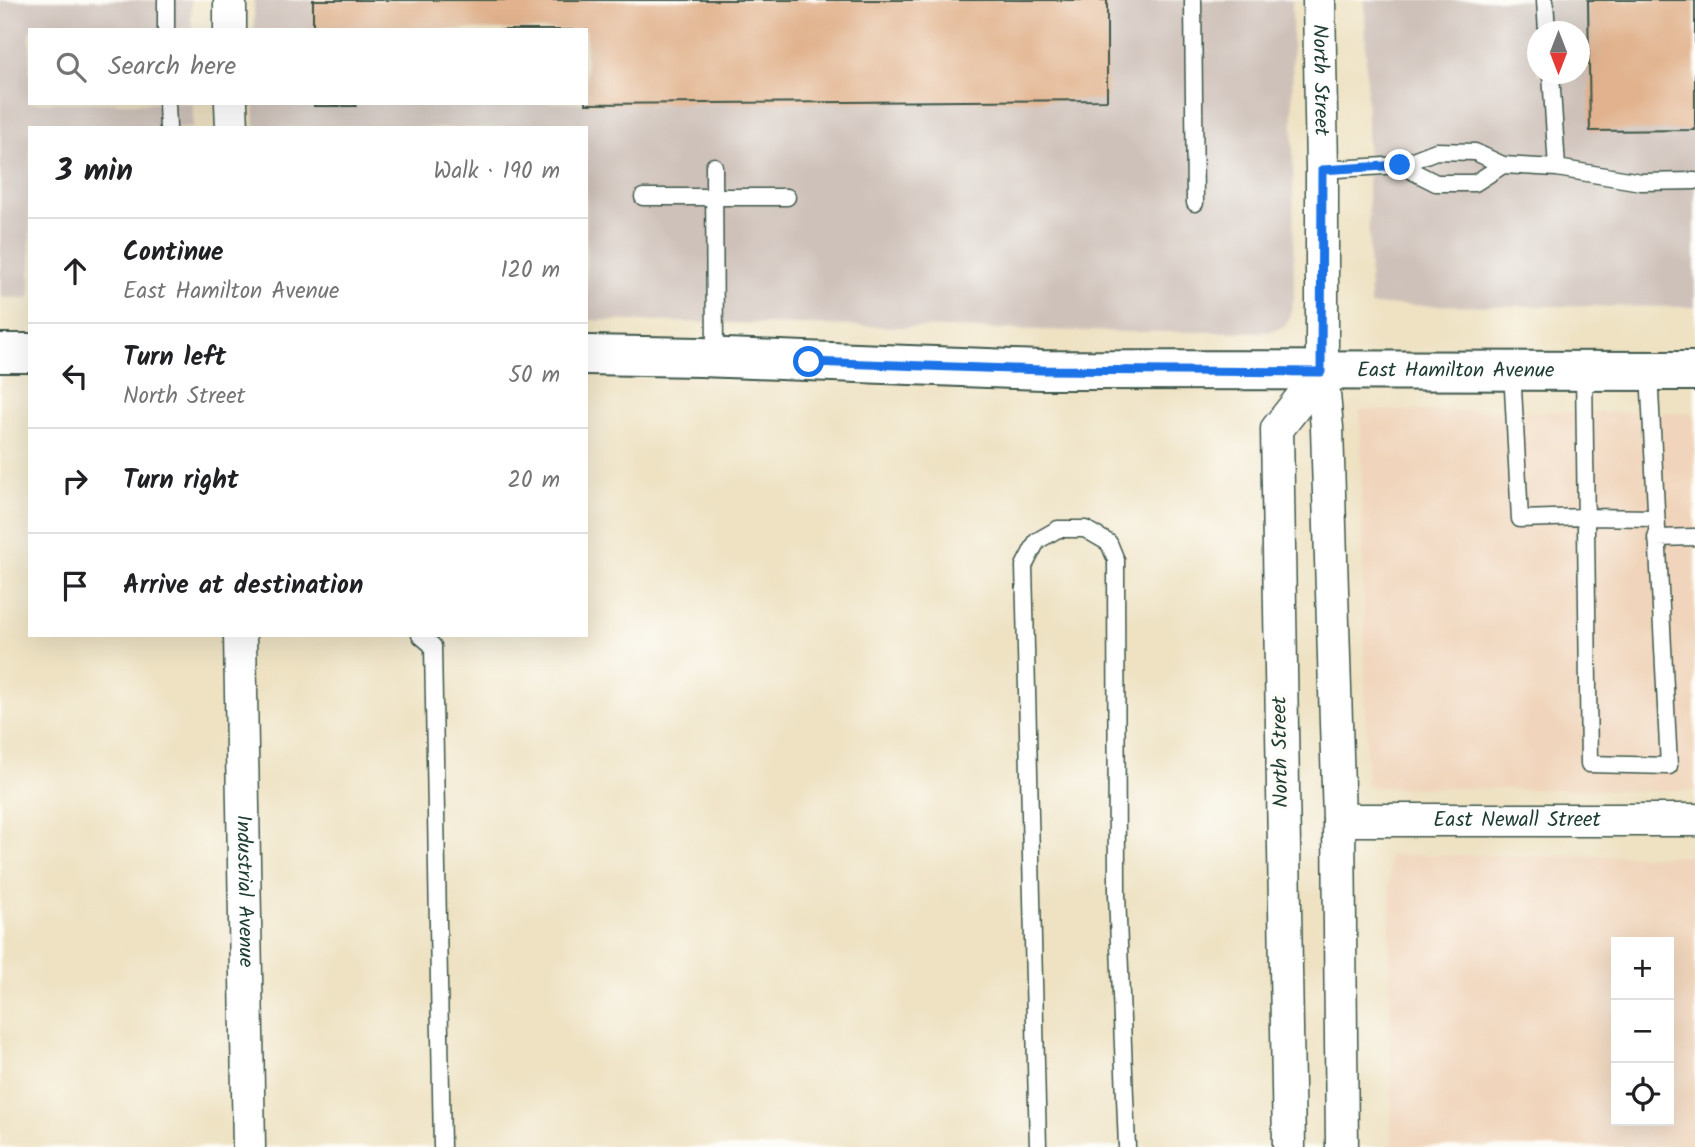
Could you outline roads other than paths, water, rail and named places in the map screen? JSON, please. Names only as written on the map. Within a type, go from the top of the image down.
[{"type":"main road","points":[[0,353],[28,353]]},
{"type":"main road","name":"East Hamilton Avenue","points":[[588,355],[1042,370],[1695,371]]},
{"type":"street","points":[[230,0],[230,28]]},
{"type":"street","name":"North Street","points":[[1319,0],[1321,372],[1327,428],[1339,820],[1342,1147]]},
{"type":"street","points":[[231,105],[232,126]]},
{"type":"street","name":"North Street","points":[[1289,1147],[1277,429],[1321,372]]},
{"type":"street","name":"Industrial Avenue","points":[[240,637],[249,1147]]},
{"type":"street","name":"East Newall Street","points":[[1339,820],[1695,820]]},
{"type":"lane","points":[[166,0],[166,28]]},
{"type":"lane","points":[[1193,0],[1195,203]]},
{"type":"lane","points":[[1545,0],[1546,21]]},
{"type":"lane","points":[[1551,84],[1557,168]]},
{"type":"lane","points":[[167,105],[168,126]]},
{"type":"lane","points":[[1322,170],[1400,165],[1436,151],[1475,152],[1503,165],[1557,168],[1642,182],[1695,181]]},
{"type":"lane","points":[[1400,165],[1436,183],[1475,183],[1503,165]]},
{"type":"lane","points":[[714,166],[715,358]]},
{"type":"lane","points":[[643,197],[788,197]]},
{"type":"lane","points":[[1512,370],[1520,519],[1656,518]]},
{"type":"lane","points":[[1584,371],[1589,764],[1669,766],[1649,371]]},
{"type":"lane","points":[[1038,1147],[1024,566],[1037,541],[1058,529],[1085,529],[1109,543],[1116,560],[1117,894],[1128,1147]]},
{"type":"lane","points":[[1656,538],[1695,537]]},
{"type":"lane","points":[[422,637],[433,646],[442,1147]]}]
